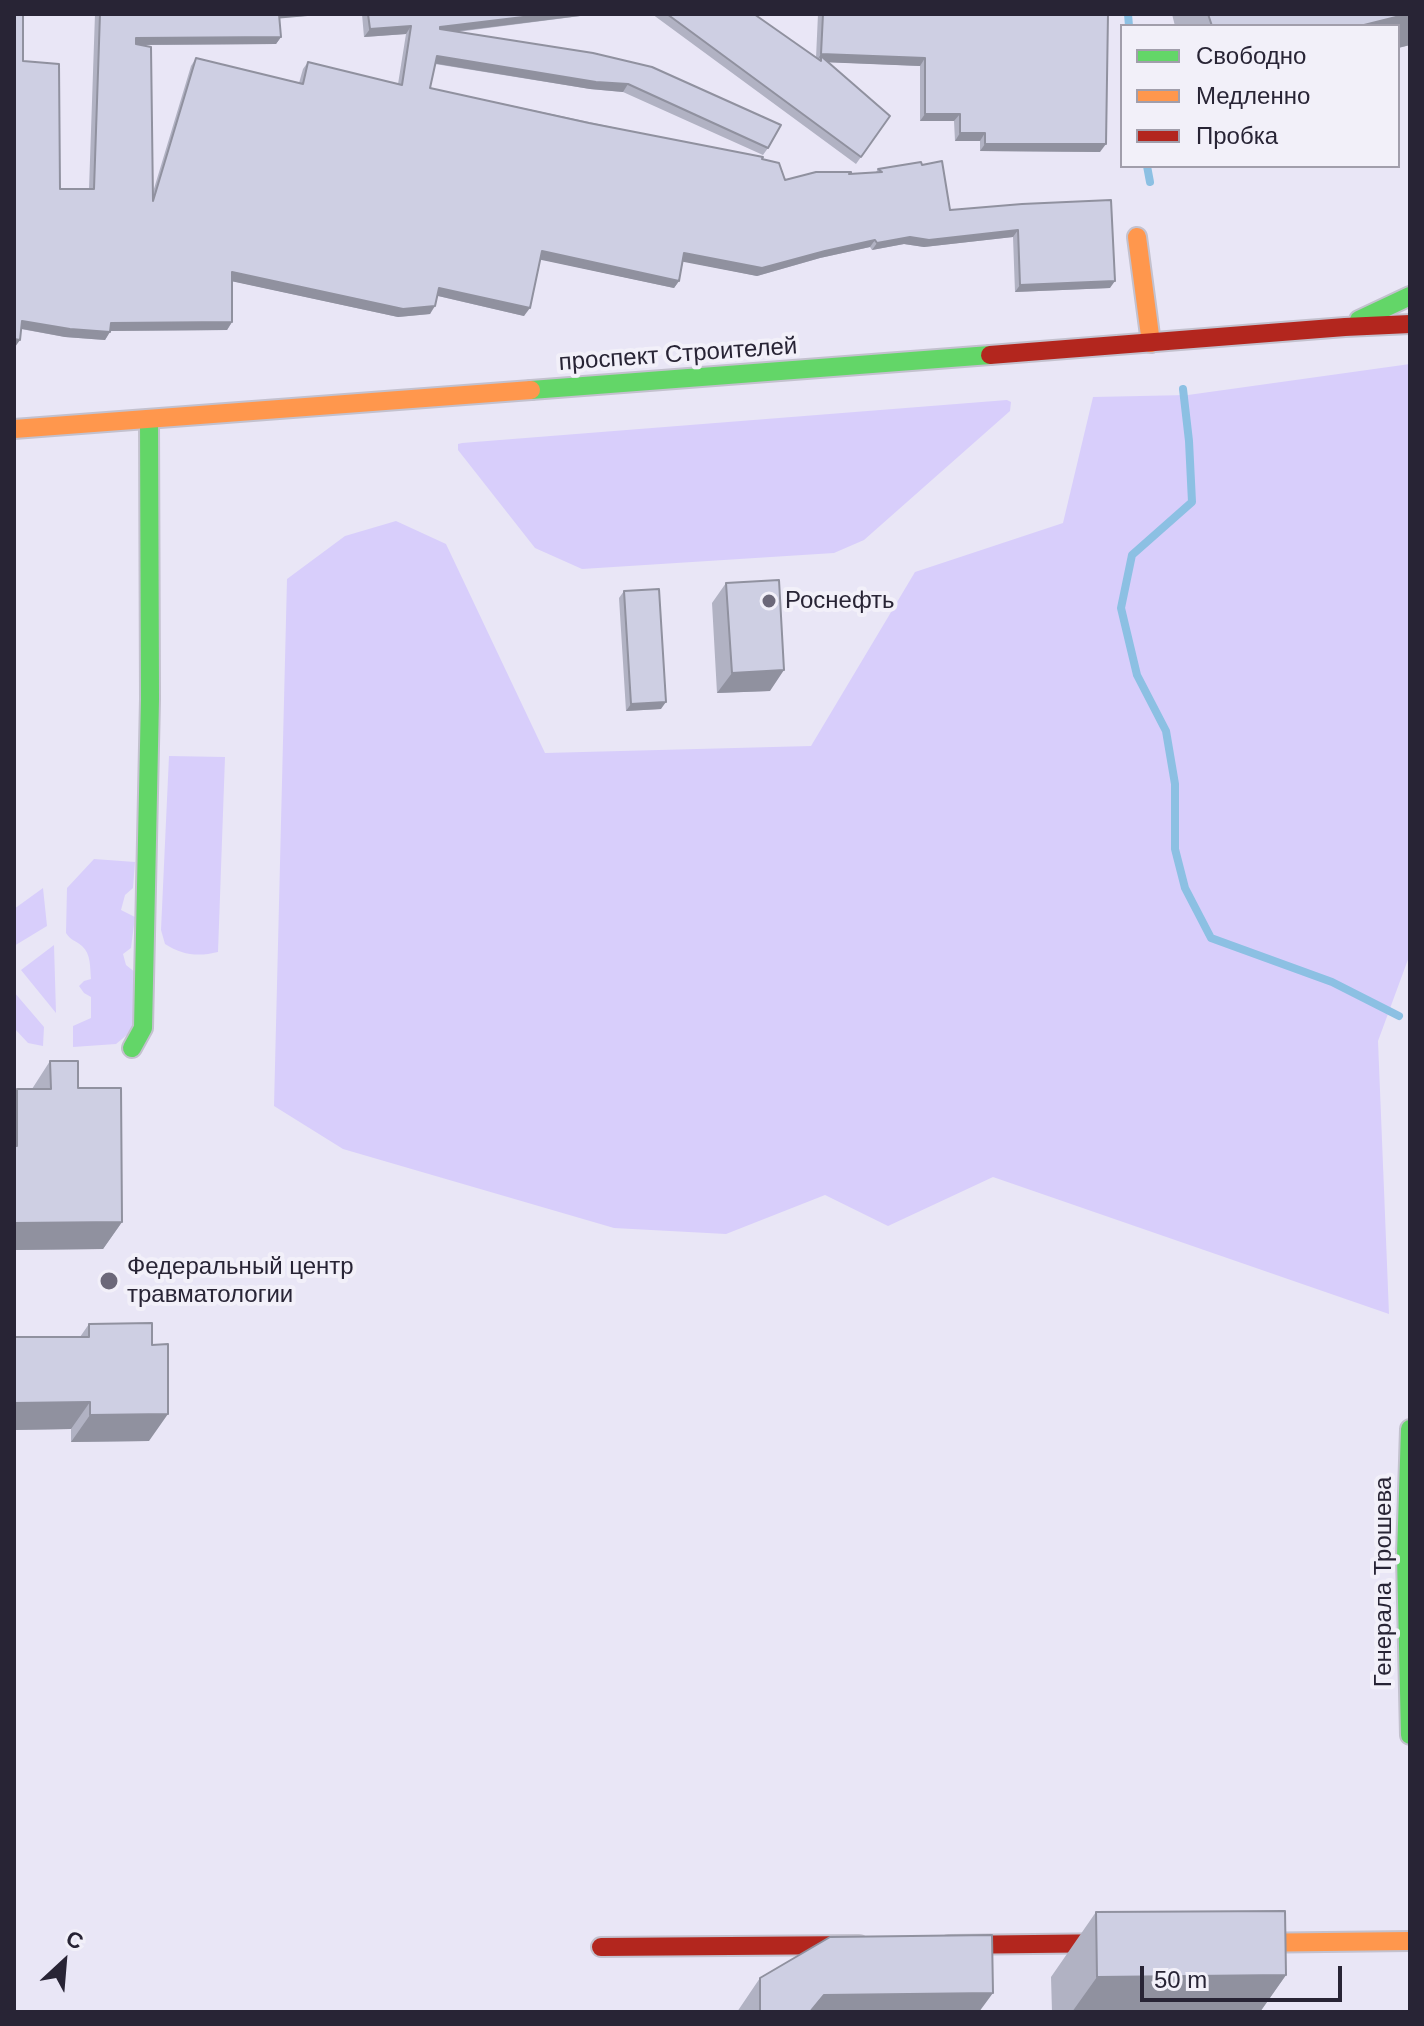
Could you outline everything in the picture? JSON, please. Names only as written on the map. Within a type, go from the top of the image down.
[{"type":"street","points":[[1137,237],[1151,343]]},
{"type":"street","name":"проспект Строителей","points":[[1345,327],[1410,296]]},
{"type":"street","name":"проспект Строителей","points":[[14,429],[1410,324]]},
{"type":"street","points":[[132,1048],[143,1028],[150,699],[149,419]]},
{"type":"street","name":"Генерала Трошева","points":[[1410,1429],[1406,1556],[1410,1735]]},
{"type":"street","points":[[1217,1943],[1410,1941]]},
{"type":"street","points":[[935,1945],[1139,1943]]},
{"type":"street","points":[[601,1947],[872,1945]]},
{"type":"shaded area","points":[[1410,364],[1410,954],[1378,1041],[1389,1314],[993,1177],[888,1226],[825,1195],[726,1234],[614,1228],[343,1149],[274,1106],[287,579],[345,536],[396,521],[446,544],[545,753],[811,746],[915,572],[1063,523],[1093,397],[1188,395]]},
{"type":"shaded area","points":[[1011,402],[1010,411],[864,540],[834,553],[582,569],[535,548],[458,450],[458,444],[462,443]]},
{"type":"shaded area","points":[[169,756],[225,757],[218,952],[197,955],[178,951],[165,944],[161,930]]},
{"type":"shaded area","points":[[94,859],[135,862],[133,888],[125,895],[121,910],[135,917],[131,948],[123,954],[126,965],[136,973],[133,1030],[116,1044],[73,1047],[73,1026],[91,1018],[91,997],[79,986],[91,979],[87,953],[66,933],[67,888]]},
{"type":"shaded area","points":[[43,888],[47,926],[14,946],[14,909]]},
{"type":"shaded area","points":[[54,945],[56,1013],[21,970]]},
{"type":"shaded area","points":[[14,992],[44,1027],[43,1046],[28,1043],[14,1028]]},
{"type":"building","points":[[14,14],[23,14],[23,61],[59,64],[60,189],[94,189],[100,14],[279,14],[281,37],[136,38],[136,44],[151,47],[153,201],[196,58],[303,84],[308,62],[402,85],[411,26],[370,29],[368,14],[548,14],[440,29],[593,53],[652,67],[781,125],[768,148],[628,84],[596,82],[437,56],[430,88],[763,157],[779,163],[785,180],[816,172],[882,172],[878,169],[942,161],[950,210],[1111,200],[1115,281],[1020,285],[1018,230],[929,240],[910,237],[877,243],[875,240],[762,268],[684,253],[679,281],[542,251],[530,308],[439,288],[435,306],[403,309],[232,272],[232,322],[111,323],[110,332],[22,321],[20,340],[14,339]]},
{"type":"building","points":[[667,14],[754,14],[821,61],[821,56],[890,116],[861,157]]},
{"type":"building","points":[[823,14],[1108,14],[1106,144],[985,144],[985,133],[960,133],[960,114],[925,114],[925,58],[821,54]]},
{"type":"building","points":[[1208,14],[1408,14],[1368,24],[1211,24]]},
{"type":"building","points":[[779,580],[784,670],[732,673],[726,583]]},
{"type":"building","points":[[659,589],[666,702],[631,704],[624,591]]},
{"type":"building","points":[[50,1061],[78,1061],[78,1088],[121,1088],[122,1222],[14,1223],[17,1089],[51,1089]]},
{"type":"building","points":[[152,1323],[152,1345],[168,1344],[168,1414],[90,1415],[90,1402],[14,1403],[14,1337],[89,1337],[89,1324]]},
{"type":"building","points":[[1285,1911],[1286,1975],[1097,1977],[1096,1912]]},
{"type":"building","points":[[992,1935],[993,1993],[824,1995],[810,2012],[760,2012],[760,1978],[830,1937]]},
{"type":"waterway","points":[[1128,14],[1129,24]]},
{"type":"waterway","points":[[1147,168],[1150,182]]},
{"type":"waterway","points":[[1183,389],[1192,502],[1132,555],[1121,608],[1137,675],[1166,731],[1175,784],[1175,849],[1185,888],[1211,938],[1332,982],[1399,1016]]},
{"type":"traffic: fast","points":[[1359,320],[1410,296]]},
{"type":"traffic: fast","points":[[531,390],[990,355]]},
{"type":"traffic: fast","points":[[132,1048],[143,1028],[150,699],[149,419]]},
{"type":"traffic: fast","points":[[1410,1429],[1406,1556],[1410,1735]]},
{"type":"traffic: slow","points":[[1137,237],[1151,343]]},
{"type":"traffic: slow","points":[[14,429],[531,390]]},
{"type":"traffic: slow","points":[[1241,1943],[1410,1941]]},
{"type":"traffic: jam","points":[[990,355],[1410,324]]},
{"type":"traffic: jam","points":[[949,1945],[1119,1943]]},
{"type":"traffic: jam","points":[[601,1947],[859,1945]]},
{"type":"place","name":"Роснефть","points":[[769,601]]},
{"type":"place","name":"Федеральный центр травматологии","points":[[109,1281]]}]
